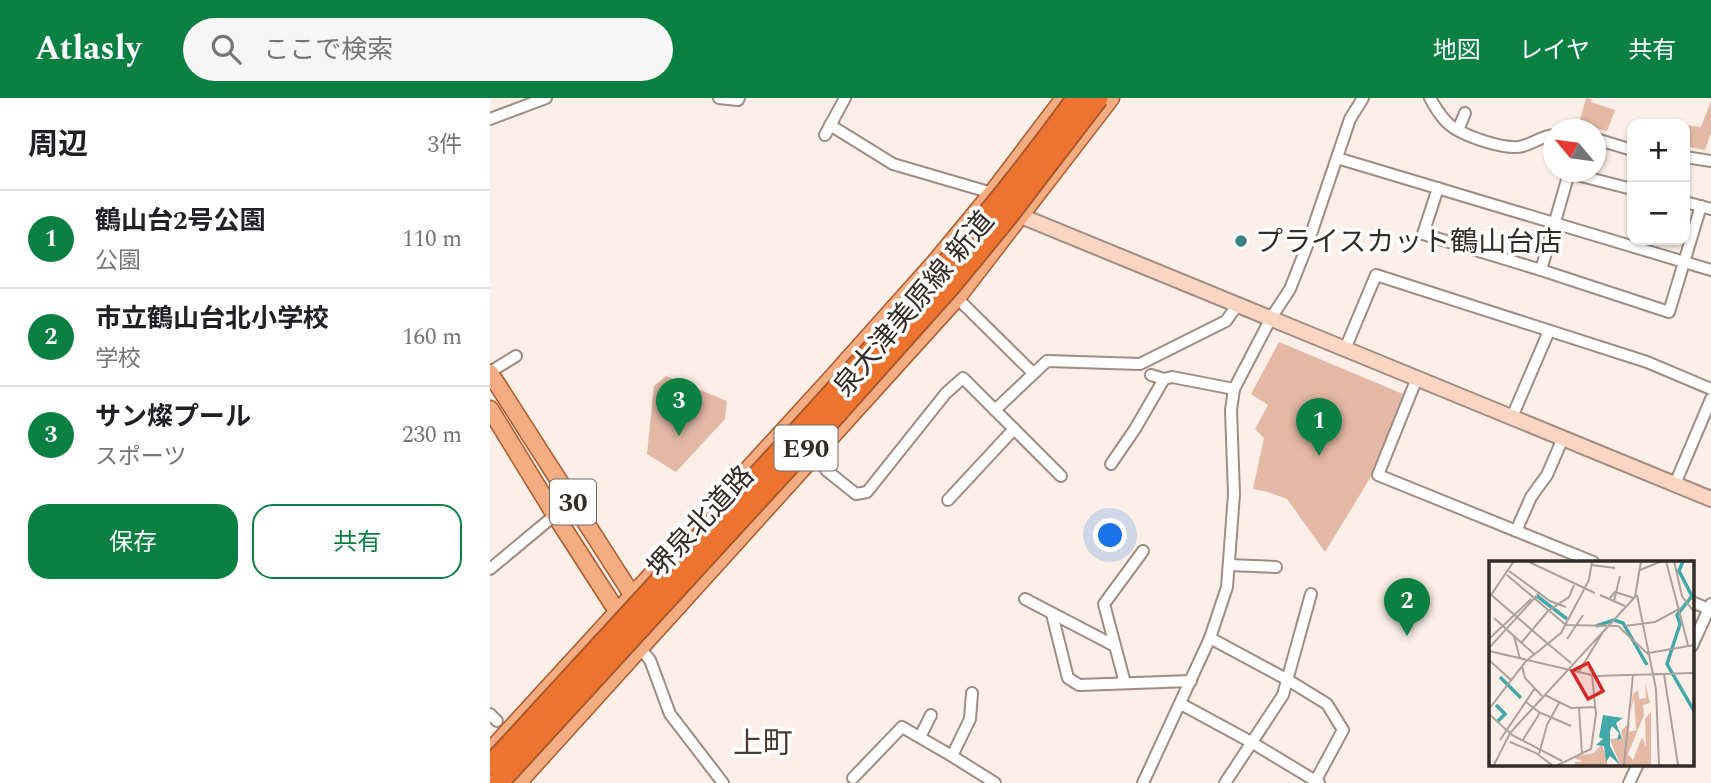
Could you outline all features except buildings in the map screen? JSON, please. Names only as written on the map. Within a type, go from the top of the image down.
[{"type":"highway","name":"堺泉北道路","points":[[490,766],[876,345],[992,209],[1077,98]]},
{"type":"highway","name":"堺泉北道路","points":[[498,783],[952,284],[1007,218],[1098,98]]},
{"type":"main road","name":"泉大津美原線 新道","points":[[490,751],[935,262],[1064,98]]},
{"type":"main road","name":"泉大津美原線 新道","points":[[518,783],[957,298],[1111,98]]},
{"type":"main road","name":"30","points":[[490,372],[656,631]]},
{"type":"main road","name":"30","points":[[490,409],[640,648]]},
{"type":"street","points":[[490,119],[546,98]]},
{"type":"street","points":[[719,98],[738,98]]},
{"type":"street","points":[[845,98],[827,130],[893,164],[992,192],[1021,216],[1711,499]]},
{"type":"street","points":[[1143,783],[1210,638],[1227,587],[1234,494],[1231,410],[1234,389],[1271,318],[1290,289],[1350,119],[1363,98]]},
{"type":"street","points":[[1430,98],[1452,127],[1486,141],[1521,147],[1543,137]]},
{"type":"street","points":[[1458,130],[1465,113]]},
{"type":"street","points":[[1606,142],[1627,149]]},
{"type":"street","points":[[1337,158],[1711,270]]},
{"type":"street","points":[[1690,158],[1711,161]]},
{"type":"street","points":[[1541,270],[1569,173],[1627,188]]},
{"type":"street","points":[[1438,188],[1423,234],[1668,312],[1706,207]]},
{"type":"street","points":[[1345,349],[1376,275],[1647,362],[1711,389]]},
{"type":"street","points":[[957,298],[1033,373]]},
{"type":"street","points":[[995,410],[1047,360],[1140,364],[1226,321],[1238,304]]},
{"type":"street","points":[[1512,417],[1549,331]]},
{"type":"street","points":[[490,372],[516,356]]},
{"type":"street","points":[[1151,375],[1234,389]]},
{"type":"street","points":[[826,470],[856,494],[867,492],[946,393],[963,378],[1061,476]]},
{"type":"street","points":[[1417,378],[1378,475],[1591,561]]},
{"type":"street","points":[[1111,464],[1164,379]]},
{"type":"street","points":[[1675,484],[1711,399]]},
{"type":"street","points":[[948,500],[1014,429]]},
{"type":"street","points":[[1516,531],[1531,497],[1547,475],[1563,438]]},
{"type":"street","points":[[490,569],[555,515]]},
{"type":"street","points":[[1125,683],[1104,604],[1143,551]]},
{"type":"street","points":[[1229,565],[1276,567]]},
{"type":"street","points":[[1225,783],[1283,695],[1311,594]]},
{"type":"street","points":[[1026,599],[1115,646]]},
{"type":"street","points":[[1694,642],[1710,608]]},
{"type":"street","points":[[1052,614],[1068,678],[1079,685],[1191,681]]},
{"type":"street","points":[[1181,704],[1251,742],[1311,780],[1343,730],[1327,704],[1210,638]]},
{"type":"street","points":[[640,648],[650,660],[670,714],[723,783]]},
{"type":"street","points":[[952,755],[970,719],[972,693]]},
{"type":"street","points":[[920,737],[931,715]]},
{"type":"street","points":[[853,778],[902,727],[995,783]]},
{"type":"street","points":[[1629,783],[1637,766]]},
{"type":"shaded area","points":[[1586,98],[1615,110],[1607,131],[1606,119],[1580,119]]},
{"type":"shaded area","points":[[1711,101],[1711,133],[1705,150],[1690,147],[1690,126],[1701,127]]},
{"type":"shaded area","points":[[1279,342],[1403,394],[1372,475],[1325,552],[1287,499],[1253,489],[1264,438],[1255,429],[1268,405],[1251,394]]},
{"type":"shaded area","points":[[666,376],[727,401],[725,419],[676,472],[647,454],[654,386]]},
{"type":"place","name":"プライスカット鶴山台店","points":[[1241,241]]},
{"type":"place","name":"サン燦プール","points":[[679,436]]},
{"type":"place","name":"鶴山台2号公園","points":[[1319,456]]},
{"type":"place","name":"市立鶴山台北小学校","points":[[1407,636]]},
{"type":"district","name":"上町","points":[[763,743]]}]
